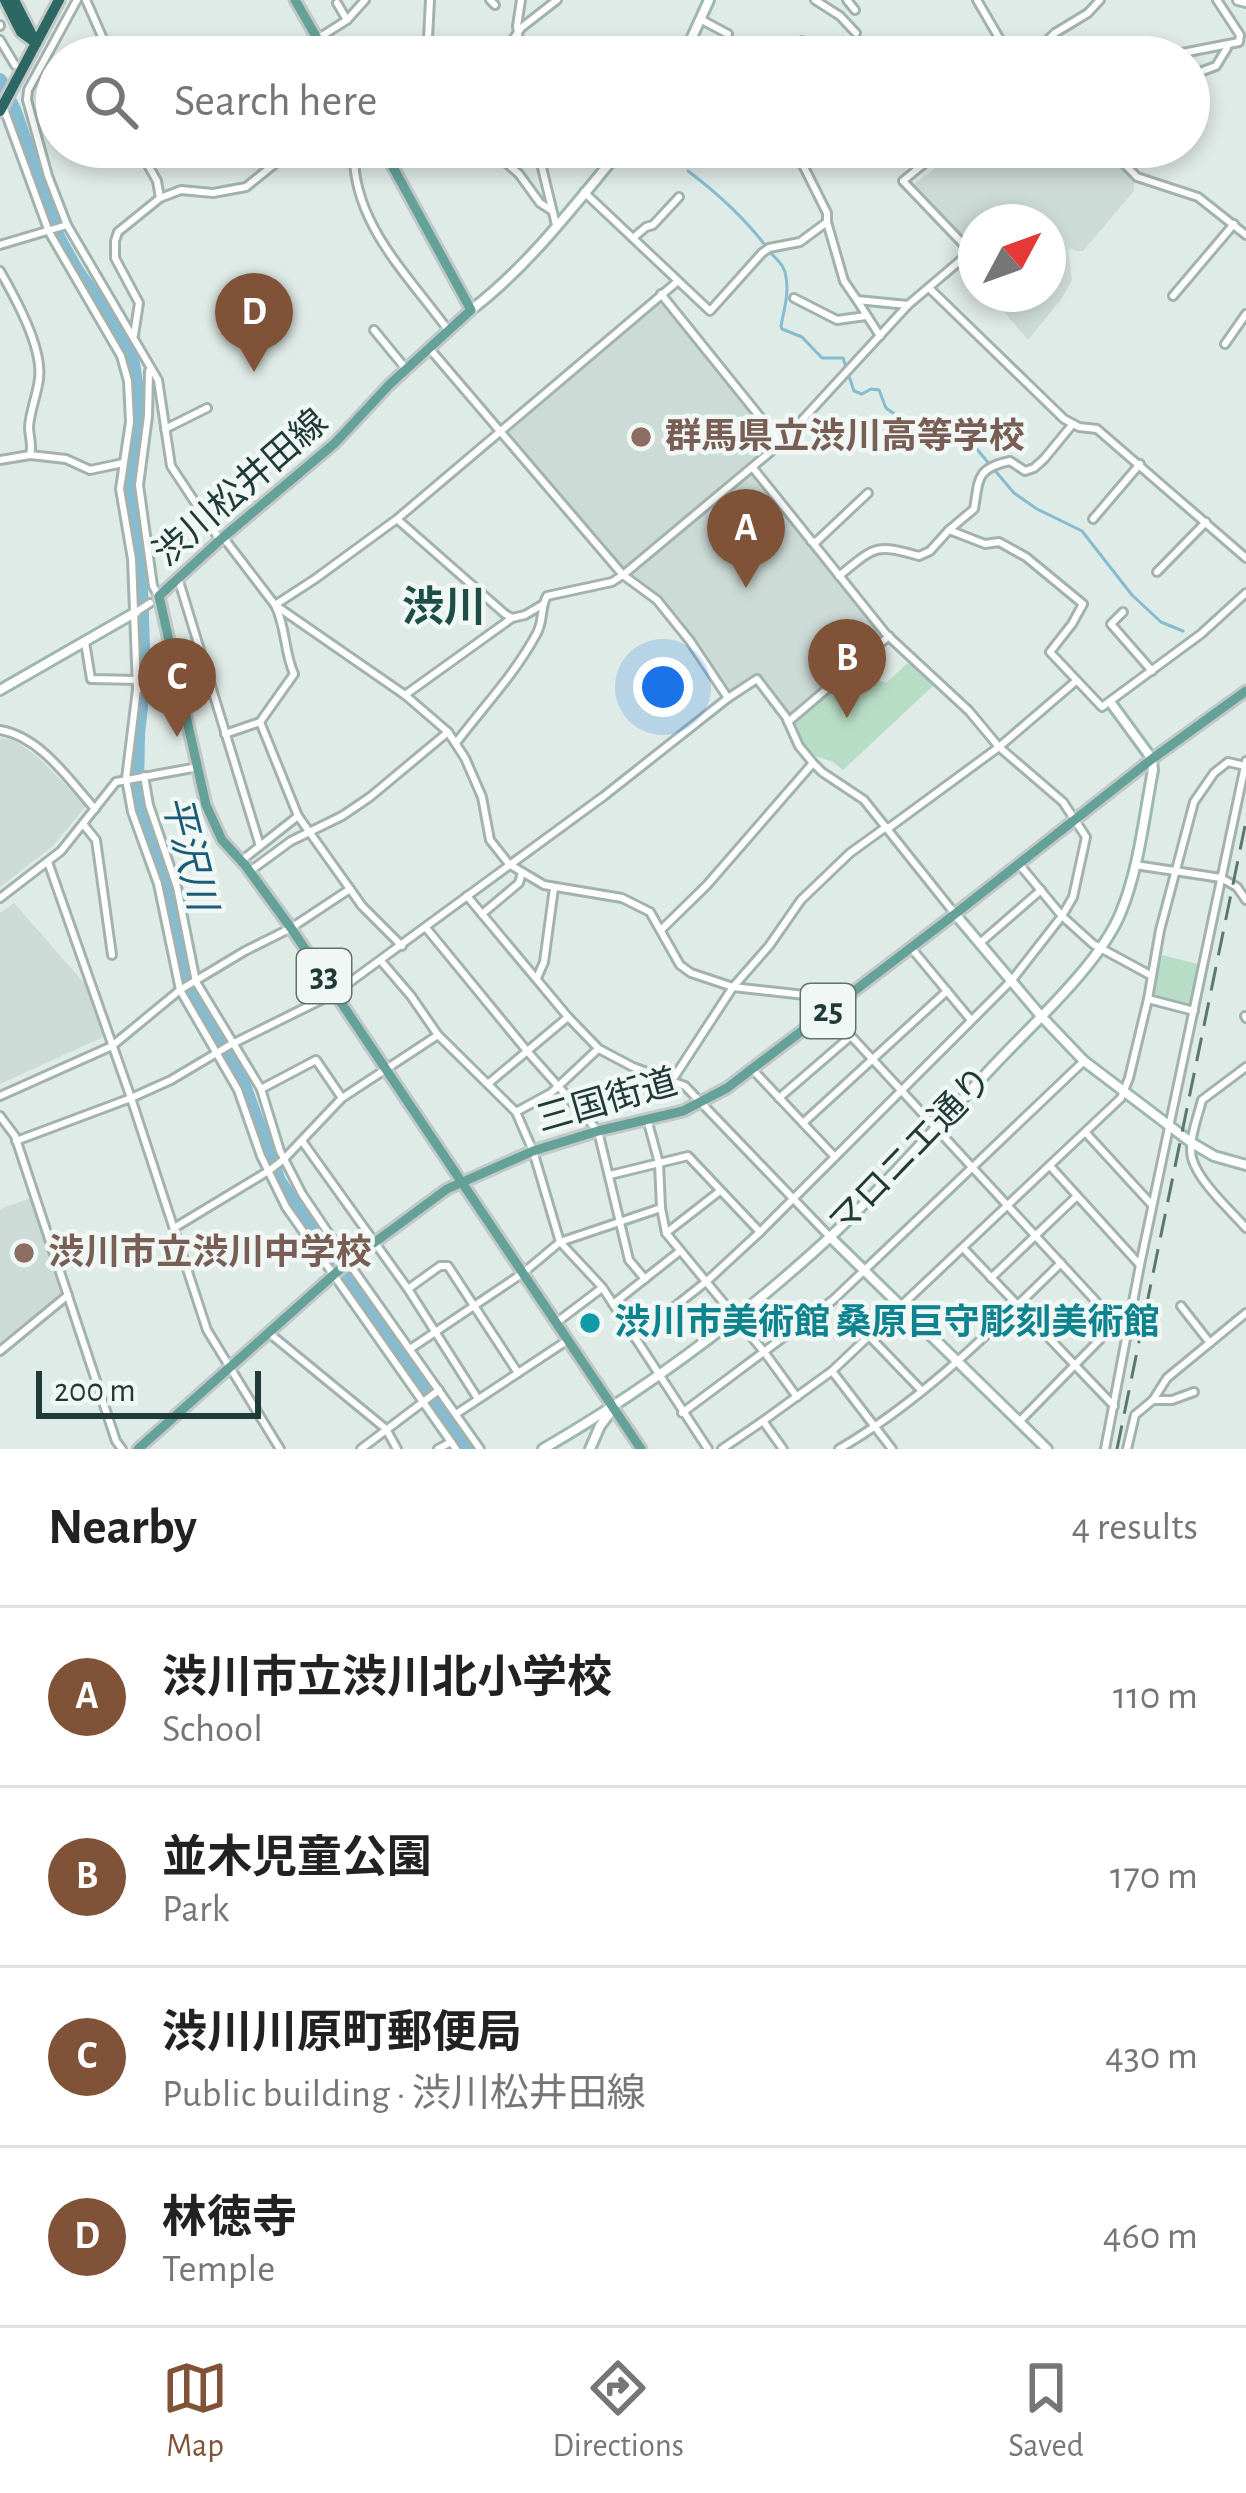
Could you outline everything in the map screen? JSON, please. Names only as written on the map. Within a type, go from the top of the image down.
[{"type":"highway","points":[[10,0],[36,41]]},
{"type":"highway","points":[[41,36],[59,0]]},
{"type":"highway","points":[[3,104],[36,45]]},
{"type":"main road","points":[[296,0],[315,36]]},
{"type":"main road","points":[[393,168],[471,310]]},
{"type":"main road","name":"渋川松井田線","points":[[471,310],[335,443],[154,600],[215,828],[291,928],[641,1449]]},
{"type":"main road","name":"三国街道","points":[[138,1449],[373,1241],[460,1181],[533,1151],[683,1111],[752,1070],[1190,726],[1246,688]]},
{"type":"street","points":[[82,0],[100,36]]},
{"type":"street","points":[[60,36],[82,0]]},
{"type":"street","points":[[322,36],[347,20],[365,0]]},
{"type":"street","points":[[428,36],[430,0]]},
{"type":"street","points":[[518,36],[521,0]]},
{"type":"street","points":[[518,36],[521,28],[557,0]]},
{"type":"street","points":[[692,36],[708,0]]},
{"type":"street","points":[[815,0],[856,33]]},
{"type":"street","points":[[848,0],[855,10]]},
{"type":"street","points":[[976,0],[998,36]]},
{"type":"street","points":[[1052,36],[1100,0]]},
{"type":"street","points":[[1210,48],[1239,42],[1240,35],[1217,0]]},
{"type":"street","points":[[337,3],[347,20]]},
{"type":"street","points":[[700,19],[728,34]]},
{"type":"street","points":[[0,40],[15,65]]},
{"type":"street","points":[[1210,68],[1228,46]]},
{"type":"street","points":[[36,77],[27,100],[36,133]]},
{"type":"street","points":[[3,104],[49,232],[121,356],[128,381],[130,406],[120,488],[132,559],[138,686],[128,779],[132,812],[158,884],[182,989],[238,1090],[286,1207],[375,1301],[480,1449]]},
{"type":"street","points":[[46,168],[67,225],[158,380],[171,466],[280,616],[294,674],[260,722],[225,734]]},
{"type":"street","points":[[150,168],[160,198]]},
{"type":"street","points":[[134,339],[139,303],[116,259],[118,232],[160,198],[181,190],[213,194],[246,187],[270,168]]},
{"type":"street","points":[[357,168],[371,225],[448,331]]},
{"type":"street","points":[[512,168],[551,210]]},
{"type":"street","points":[[542,168],[556,226]]},
{"type":"street","points":[[471,310],[502,286],[605,168]]},
{"type":"street","points":[[804,168],[827,213],[844,280],[880,336]]},
{"type":"street","points":[[456,743],[509,680],[542,623],[547,596],[612,582],[623,574],[781,443],[908,305],[968,254],[903,182],[919,168]]},
{"type":"street","points":[[1128,168],[1137,177],[1198,197],[1246,235]]},
{"type":"street","points":[[584,192],[710,311],[767,249],[800,242],[827,222]]},
{"type":"street","points":[[632,239],[679,197]]},
{"type":"street","points":[[1172,296],[1234,224]]},
{"type":"street","points":[[0,245],[67,225]]},
{"type":"street","points":[[0,272],[18,302],[38,362],[30,455]]},
{"type":"street","points":[[275,605],[397,519],[678,281]]},
{"type":"street","points":[[929,288],[1072,425],[1097,429],[1246,558]]},
{"type":"street","points":[[661,294],[781,443]]},
{"type":"street","points":[[794,298],[837,320],[866,316]]},
{"type":"street","points":[[857,300],[908,305]]},
{"type":"street","points":[[1225,344],[1246,314]]},
{"type":"street","points":[[374,330],[406,369]]},
{"type":"street","points":[[429,348],[623,574],[657,600],[728,698]]},
{"type":"street","points":[[0,690],[154,600],[139,485],[150,367]]},
{"type":"street","points":[[165,429],[207,408]]},
{"type":"street","points":[[838,576],[877,547],[919,556],[930,550],[974,509],[975,487],[988,470],[1010,461],[1025,471],[1034,467],[1072,425]]},
{"type":"street","points":[[0,460],[30,455],[66,459],[90,470],[123,463]]},
{"type":"street","points":[[1093,519],[1140,464]]},
{"type":"street","points":[[635,1338],[760,1232],[1012,980],[1073,897],[1086,836],[1063,802],[999,747],[969,711],[889,636],[753,468]]},
{"type":"street","points":[[811,541],[816,542],[868,493]]},
{"type":"street","points":[[397,519],[512,618]]},
{"type":"street","points":[[1157,572],[1206,522]]},
{"type":"street","points":[[949,530],[985,544],[999,542],[1026,557],[1083,604],[1050,652],[1102,707],[1201,634],[1246,593]]},
{"type":"street","points":[[178,578],[260,845]]},
{"type":"street","points":[[275,605],[405,695],[448,732],[482,796],[490,840],[509,864],[554,888],[622,898],[650,912],[680,965],[691,973],[734,987],[814,997],[1127,1335]]},
{"type":"street","points":[[405,695],[512,618],[542,605]]},
{"type":"street","points":[[1123,612],[1112,625],[1152,671]]},
{"type":"street","points":[[788,722],[889,636]]},
{"type":"street","points":[[85,642],[91,680],[152,690],[209,679]]},
{"type":"street","points":[[16,1141],[171,1080],[335,993],[757,679],[814,763],[864,800],[955,914],[1084,1061],[1192,1143],[1246,1166]]},
{"type":"street","points":[[671,1082],[734,987],[801,900],[850,853],[999,747],[1076,681]]},
{"type":"street","points":[[1111,703],[1152,759]]},
{"type":"street","points":[[260,722],[307,832],[362,906],[402,946]]},
{"type":"street","points":[[0,730],[17,734],[43,751],[95,809]]},
{"type":"street","points":[[250,871],[370,797],[448,732]]},
{"type":"street","name":"マロニエ通り","points":[[543,1449],[659,1376],[830,1237],[1041,1016],[1099,949],[1120,915],[1135,865],[1152,759]]},
{"type":"street","points":[[722,1449],[832,1372],[1121,1098],[1194,802],[1228,761],[1246,764],[1105,1449]]},
{"type":"street","points":[[662,929],[814,763]]},
{"type":"street","points":[[0,898],[61,851],[116,782],[198,767]]},
{"type":"street","points":[[143,776],[177,886],[195,982],[261,1089],[282,1161],[360,1312],[453,1445],[438,1449]]},
{"type":"street","points":[[242,861],[298,816]]},
{"type":"street","points":[[83,824],[96,840],[112,955]]},
{"type":"street","points":[[48,862],[207,1330],[280,1449]]},
{"type":"street","points":[[1019,864],[1062,916],[1099,949],[1152,976]]},
{"type":"street","points":[[1135,865],[1221,878],[1237,886],[1246,900]]},
{"type":"street","points":[[482,914],[519,883],[522,872]]},
{"type":"street","points":[[536,979],[544,962],[554,888]]},
{"type":"street","points":[[0,1096],[112,1046],[182,989],[350,889]]},
{"type":"street","points":[[980,943],[1041,890]]},
{"type":"street","points":[[466,896],[599,1048],[685,1086],[830,1237],[1046,1449]]},
{"type":"street","points":[[426,927],[598,1131],[629,1260],[644,1279]]},
{"type":"street","points":[[911,948],[971,1020]]},
{"type":"street","points":[[381,961],[438,1035],[516,1112],[533,1151],[560,1243],[602,1287],[708,1449]]},
{"type":"street","points":[[802,1123],[947,991]]},
{"type":"street","points":[[1148,999],[1194,1011]]},
{"type":"street","points":[[489,1082],[568,1017]]},
{"type":"street","points":[[174,1228],[282,1161],[342,1098],[438,1035]]},
{"type":"street","points":[[779,1098],[851,1036]]},
{"type":"street","points":[[516,1112],[558,1087],[599,1048]]},
{"type":"street","points":[[261,1089],[316,1060],[342,1098]]},
{"type":"street","points":[[682,1413],[832,1300],[1084,1061]]},
{"type":"street","points":[[1246,1066],[1202,1100],[1192,1143],[1192,1160],[1246,1228]]},
{"type":"street","points":[[752,1070],[835,1157]]},
{"type":"street","points":[[1237,1073],[1246,1087]]},
{"type":"street","points":[[0,1116],[16,1141],[122,1449]]},
{"type":"street","points":[[647,1118],[659,1163],[666,1233],[797,1397]]},
{"type":"street","points":[[1086,1132],[1152,1204]]},
{"type":"street","points":[[302,1141],[408,1289],[478,1399]]},
{"type":"street","points":[[610,1175],[688,1156],[760,1232]]},
{"type":"street","points":[[1051,1166],[1140,1265]]},
{"type":"street","points":[[666,1233],[720,1191]]},
{"type":"street","points":[[992,1277],[1077,1196]]},
{"type":"street","points":[[410,1349],[560,1243],[661,1208]]},
{"type":"street","points":[[964,1249],[1114,1406]]},
{"type":"street","points":[[613,1304],[680,1251]]},
{"type":"street","points":[[839,1449],[876,1427],[958,1363],[1061,1263]]},
{"type":"street","points":[[408,1289],[448,1266],[518,1373]]},
{"type":"street","points":[[557,1322],[602,1287]]},
{"type":"street","points":[[0,1351],[68,1295]]},
{"type":"street","points":[[360,1312],[375,1301]]},
{"type":"street","points":[[1181,1306],[1210,1343]]},
{"type":"street","points":[[1127,1449],[1135,1415],[1153,1400],[1167,1378],[1246,1312]]},
{"type":"street","points":[[1019,1422],[1116,1323]]},
{"type":"street","points":[[269,1333],[386,1430],[398,1449]]},
{"type":"street","points":[[870,1337],[922,1391]]},
{"type":"street","points":[[456,1414],[568,1340]]},
{"type":"street","points":[[832,1372],[892,1449]]},
{"type":"street","points":[[361,1449],[437,1392]]},
{"type":"street","points":[[1153,1400],[1172,1400],[1194,1392]]},
{"type":"street","points":[[590,1449],[614,1408]]},
{"type":"street","points":[[763,1421],[783,1449]]},
{"type":"shaded area","points":[[935,168],[1121,168],[1134,183],[1134,191],[1083,251],[1068,250],[1072,280],[1066,291],[1066,204],[958,204],[958,234],[916,195],[915,183]]},
{"type":"shaded area","name":"群馬県立渋川高等学校","points":[[662,301],[777,443],[623,570],[505,430]]},
{"type":"shaded area","points":[[1004,312],[1051,312],[1028,340]]},
{"type":"shaded area","points":[[751,473],[885,637],[790,718],[756,675],[730,692],[691,636],[631,573]]},
{"type":"shaded area","points":[[0,738],[12,739],[37,756],[86,806],[52,847],[0,887]]},
{"type":"shaded area","points":[[14,903],[85,984],[103,1037],[0,1084],[0,913]]},
{"type":"shaded area","name":"渋川市立渋川中学校","points":[[31,1198],[63,1296],[0,1346],[0,1209]]},
{"type":"green space","points":[[910,661],[935,684],[843,770],[809,754],[792,721],[853,671],[886,683]]},
{"type":"green space","points":[[1162,955],[1201,965],[1192,1007],[1152,995]]},
{"type":"waterway","name":"平沢川","points":[[0,80],[58,237],[133,363],[139,403],[130,486],[141,587],[144,679],[137,790],[175,923],[184,973],[242,1080],[279,1181],[467,1449]]},
{"type":"waterway","points":[[688,171],[732,209],[783,267],[787,290],[782,329],[802,337],[822,358],[843,358],[854,391],[879,390],[886,408],[906,422],[964,434],[1014,493],[1082,531],[1132,595],[1161,622],[1183,631]]},
{"type":"railway","points":[[1117,1449],[1246,821]]},
{"type":"place","name":"林徳寺","points":[[254,372]]},
{"type":"place","name":"群馬県立渋川高等学校","points":[[641,437]]},
{"type":"place","name":"渋川市立渋川北小学校","points":[[746,588]]},
{"type":"place","name":"並木児童公園","points":[[847,718]]},
{"type":"place","name":"渋川川原町郵便局","points":[[177,737]]},
{"type":"place","name":"渋川市立渋川中学校","points":[[24,1253]]},
{"type":"place","name":"渋川市美術館 桑原巨守彫刻美術館","points":[[590,1323]]},
{"type":"district","name":"渋川","points":[[444,608]]}]
